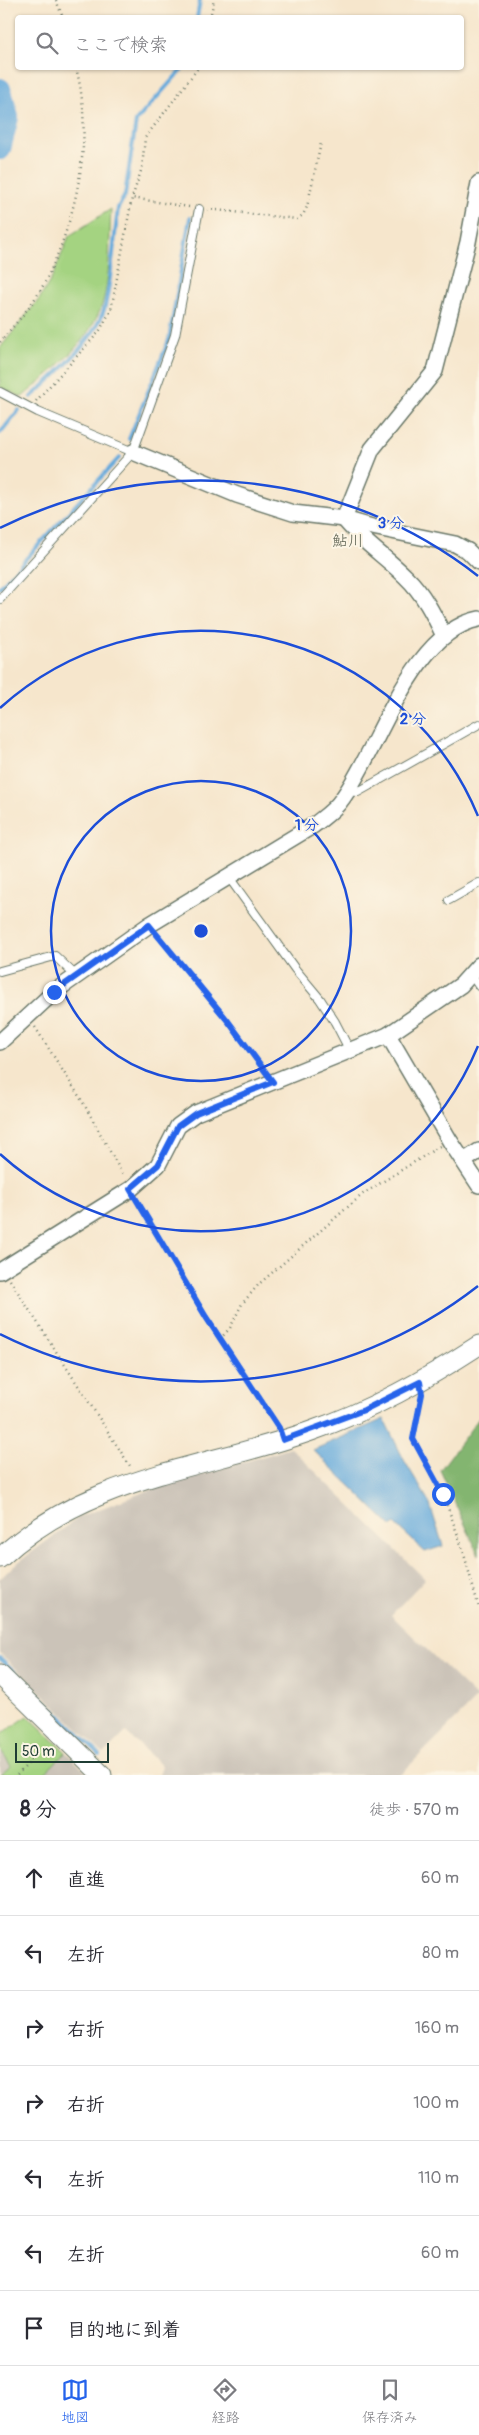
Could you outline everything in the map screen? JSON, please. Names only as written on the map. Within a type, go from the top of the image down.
[{"type":"street","points":[[344,519],[372,448],[435,371],[473,243],[479,183]]},
{"type":"street","points":[[133,452],[246,498],[293,513],[344,519],[456,544],[468,550],[479,562]]},
{"type":"street","points":[[344,519],[352,529],[408,578],[424,600],[444,636]]},
{"type":"street","points":[[0,1042],[54,992],[149,925],[314,825],[334,809],[348,791],[398,697],[430,652],[444,636],[464,622],[479,619]]},
{"type":"street","points":[[2,1270],[130,1189],[158,1165],[178,1126],[196,1113],[388,1035],[476,975]]},
{"type":"street","points":[[388,1035],[450,1141],[479,1185]]},
{"type":"street","points":[[464,1161],[479,1151]]},
{"type":"street","points":[[0,1558],[31,1532],[61,1512],[95,1496],[137,1480],[283,1440],[364,1410],[420,1382],[479,1345]]},
{"type":"street","points":[[0,1675],[102,1775]]},
{"type":"lane","points":[[0,600],[133,452],[175,335],[199,208]]},
{"type":"lane","points":[[0,392],[29,408],[133,452]]},
{"type":"lane","points":[[348,791],[358,792],[479,724]]},
{"type":"lane","points":[[228,876],[294,969],[325,1007],[350,1051]]},
{"type":"lane","points":[[449,900],[479,883]]},
{"type":"lane","points":[[0,971],[55,956],[76,976]]},
{"type":"path","points":[[56,0],[62,15]]},
{"type":"path","points":[[211,15],[214,0]]},
{"type":"path","points":[[0,342],[28,309],[48,275],[72,215],[84,140],[83,102],[76,70]]},
{"type":"path","points":[[29,408],[99,332],[111,310],[132,198],[142,168],[145,138],[196,70]]},
{"type":"path","points":[[132,198],[297,219],[303,215],[307,208],[321,143]]},
{"type":"path","points":[[149,925],[228,1021],[273,1082]]},
{"type":"path","points":[[27,1018],[33,1024],[84,1104],[130,1189],[220,1339],[279,1428],[283,1440]]},
{"type":"path","points":[[220,1339],[230,1328],[242,1304],[259,1284],[363,1194],[450,1141]]},
{"type":"path","points":[[2,1270],[137,1480]]},
{"type":"path","points":[[420,1382],[422,1394],[413,1439],[443,1494],[462,1547],[479,1608]]},
{"type":"path","points":[[17,1775],[31,1761],[27,1755]]},
{"type":"shaded area","points":[[291,1448],[425,1579],[391,1615],[477,1698],[400,1775],[159,1775],[162,1766],[126,1732],[104,1754],[0,1653],[0,1579],[13,1566],[81,1516],[147,1491]]},
{"type":"shaded area","points":[[0,1750],[12,1766],[0,1774]]},
{"type":"shaded area","points":[[66,1752],[89,1775],[43,1775]]},
{"type":"green space","points":[[111,209],[105,294],[102,305],[88,331],[68,356],[22,397],[0,387],[0,348],[40,298],[53,276],[69,236]]},
{"type":"green space","points":[[479,1418],[479,1555],[440,1470]]},
{"type":"green space","points":[[28,1716],[66,1752],[43,1775],[0,1775],[11,1766],[0,1750],[0,1735]]},
{"type":"water","points":[[384,1419],[404,1460],[429,1502],[443,1546],[425,1552],[395,1524],[391,1526],[313,1450]]},
{"type":"waterway","points":[[198,15],[200,0]]},
{"type":"waterway","points":[[31,397],[85,343],[101,318],[111,270],[118,208],[125,195],[136,121],[181,70]]},
{"type":"waterway","name":"鮎川","points":[[0,89],[8,117],[0,149]]},
{"type":"waterway","points":[[129,439],[169,340],[190,218]]},
{"type":"waterway","points":[[0,433],[19,410]]},
{"type":"waterway","points":[[0,587],[119,458]]},
{"type":"waterway","points":[[0,1658],[100,1755]]},
{"type":"district","name":"鮎川","points":[[348,540]]},
{"type":"route","points":[[54,992],[149,925],[228,1021],[273,1082],[196,1113],[178,1126],[158,1165],[130,1189],[206,1317],[279,1428],[283,1440],[364,1410],[420,1382],[422,1394],[413,1439],[443,1494]]}]
